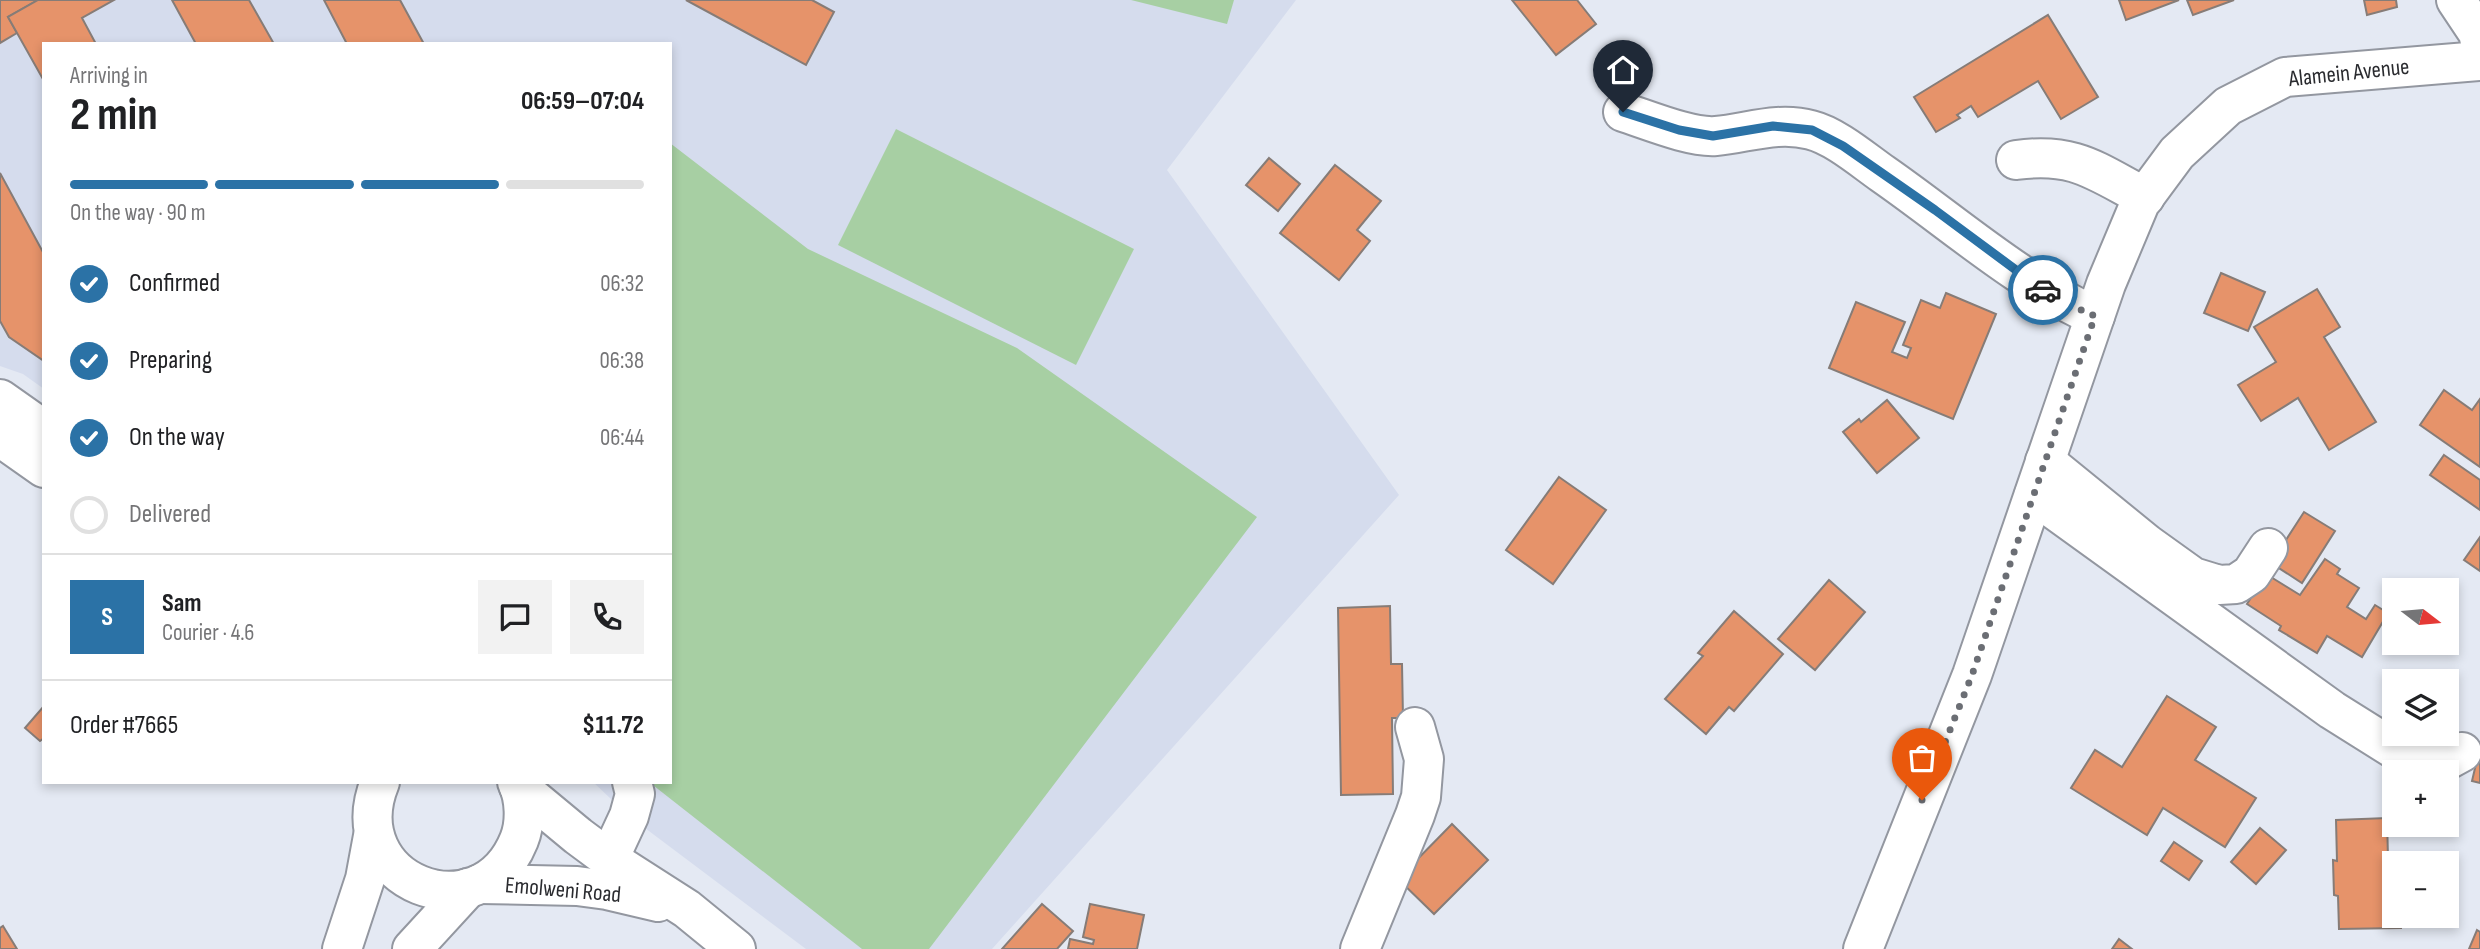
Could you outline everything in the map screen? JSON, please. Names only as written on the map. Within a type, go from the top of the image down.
[{"type":"street","points":[[2456,0],[2478,33],[2480,42]]},
{"type":"street","name":"Alamein Avenue","points":[[1863,949],[1972,675],[2095,316],[2140,203],[2177,153],[2228,106],[2285,77],[2480,61]]},
{"type":"street","points":[[1623,112],[1679,130],[1713,136],[1773,126],[1812,130],[1843,146],[2040,288],[2095,316]]},
{"type":"street","points":[[2016,160],[2041,156],[2072,161],[2145,197]]},
{"type":"street","points":[[0,399],[42,429]]},
{"type":"street","points":[[0,437],[42,467]]},
{"type":"street","points":[[2039,478],[2147,544],[2193,577],[2219,585],[2236,584],[2251,574],[2268,548]]},
{"type":"street","points":[[2039,478],[2332,710],[2415,762],[2442,763],[2462,752]]},
{"type":"street","points":[[1360,949],[1421,797],[1424,759],[1415,727]]},
{"type":"street","points":[[609,859],[629,816],[635,794],[632,784]]},
{"type":"street","points":[[412,949],[474,886],[499,872],[514,854],[522,833],[524,810],[518,785]]},
{"type":"street","name":"Emolweni Road","points":[[518,785],[609,859],[687,909],[736,949]]},
{"type":"street","points":[[342,949],[365,879],[373,836],[375,787]]},
{"type":"street","name":"Emolweni Road","points":[[373,836],[389,863],[405,878],[425,888],[446,892],[474,886],[546,884],[607,890],[687,909]]},
{"type":"shaded area","points":[[0,0],[1296,0],[1167,170],[1399,495],[992,949],[806,949],[629,816],[595,784],[672,784],[672,42],[42,42],[42,388],[23,374],[0,366]]},
{"type":"green space","points":[[1131,0],[1234,0],[1227,24]]},
{"type":"green space","points":[[896,129],[1134,249],[1076,365],[838,245]]},
{"type":"green space","points":[[672,145],[808,249],[1017,348],[1257,517],[929,949],[862,949],[652,784],[672,784]]},
{"type":"building","points":[[0,0],[38,0],[8,17],[17,33],[0,43]]},
{"type":"building","points":[[38,0],[114,0],[82,18],[95,42],[42,42],[42,77],[8,17]]},
{"type":"building","points":[[172,0],[249,0],[273,42],[195,42]]},
{"type":"building","points":[[324,0],[400,0],[423,42],[346,42]]},
{"type":"building","points":[[686,0],[812,0],[834,12],[806,65]]},
{"type":"building","points":[[1512,0],[1577,0],[1596,24],[1556,55]]},
{"type":"building","points":[[2119,0],[2179,0],[2126,20]]},
{"type":"building","points":[[2187,0],[2234,0],[2193,15]]},
{"type":"building","points":[[2364,0],[2396,0],[2397,7],[2367,15]]},
{"type":"building","points":[[2048,15],[2098,97],[2061,119],[2038,81],[1978,117],[1971,106],[1957,115],[1960,118],[1936,132],[1914,97]]},
{"type":"building","points":[[1269,158],[1300,184],[1278,211],[1246,185]]},
{"type":"building","points":[[1335,165],[1381,201],[1357,230],[1370,241],[1339,280],[1280,233]]},
{"type":"building","points":[[0,173],[42,250],[42,360],[9,337],[0,321]]},
{"type":"building","points":[[2221,273],[2265,292],[2248,331],[2204,313]]},
{"type":"building","points":[[2317,289],[2340,327],[2324,337],[2376,422],[2329,450],[2298,398],[2261,421],[2238,385],[2276,362],[2254,327]]},
{"type":"building","points":[[1946,293],[1996,314],[1953,419],[1829,368],[1856,302],[1905,322],[1892,352],[1907,358],[1911,348],[1903,345],[1921,300],[1940,308]]},
{"type":"building","points":[[2444,390],[2472,410],[2480,399],[2480,467],[2420,425]]},
{"type":"building","points":[[1887,400],[1919,438],[1877,473],[1843,432],[1859,419],[1861,422]]},
{"type":"building","points":[[2444,455],[2480,480],[2480,510],[2430,475]]},
{"type":"building","points":[[1559,477],[1606,510],[1553,584],[1506,550]]},
{"type":"building","points":[[2304,512],[2335,531],[2302,583],[2271,563]]},
{"type":"building","points":[[2480,537],[2480,571],[2464,560]]},
{"type":"building","points":[[2325,559],[2340,569],[2337,574],[2359,588],[2347,607],[2366,619],[2375,605],[2382,609],[2382,623],[2362,657],[2327,636],[2317,653],[2279,630],[2281,626],[2247,604],[2266,574],[2300,595]]},
{"type":"building","points":[[1829,580],[1865,612],[1815,670],[1778,639]]},
{"type":"building","points":[[1390,606],[1391,664],[1402,664],[1403,718],[1392,718],[1393,794],[1341,795],[1338,608]]},
{"type":"building","points":[[1734,611],[1783,654],[1734,711],[1729,707],[1706,734],[1665,699],[1703,656],[1698,653]]},
{"type":"building","points":[[2167,696],[2216,727],[2195,760],[2256,798],[2225,847],[2163,808],[2147,835],[2071,788],[2095,750],[2122,767]]},
{"type":"building","points":[[42,708],[42,740],[40,741],[25,728]]},
{"type":"building","points":[[2480,747],[2480,783],[2472,781]]},
{"type":"building","points":[[2382,818],[2382,837],[2387,837],[2388,851],[2382,851],[2382,928],[2401,928],[2339,929],[2333,860],[2337,861],[2336,820]]},
{"type":"building","points":[[1452,824],[1488,860],[1434,914],[1398,879]]},
{"type":"building","points":[[2260,828],[2286,850],[2256,884],[2231,862]]},
{"type":"building","points":[[2174,842],[2202,861],[2189,880],[2161,861]]},
{"type":"building","points":[[1042,904],[1073,931],[1057,949],[1002,949]]},
{"type":"building","points":[[1090,904],[1144,915],[1137,949],[1068,949],[1070,939],[1093,944],[1094,940],[1083,937]]},
{"type":"building","points":[[3,926],[17,949],[0,949],[0,928]]},
{"type":"building","points":[[2477,930],[2480,932],[2480,949],[2469,949]]},
{"type":"building","points":[[2119,939],[2132,949],[2112,949]]},
{"type":"way so far","points":[[1922,800],[1972,675],[2095,316],[2043,290]]},
{"type":"route","points":[[1623,112],[1679,130],[1713,136],[1773,126],[1812,130],[1843,146],[2043,290]]}]
